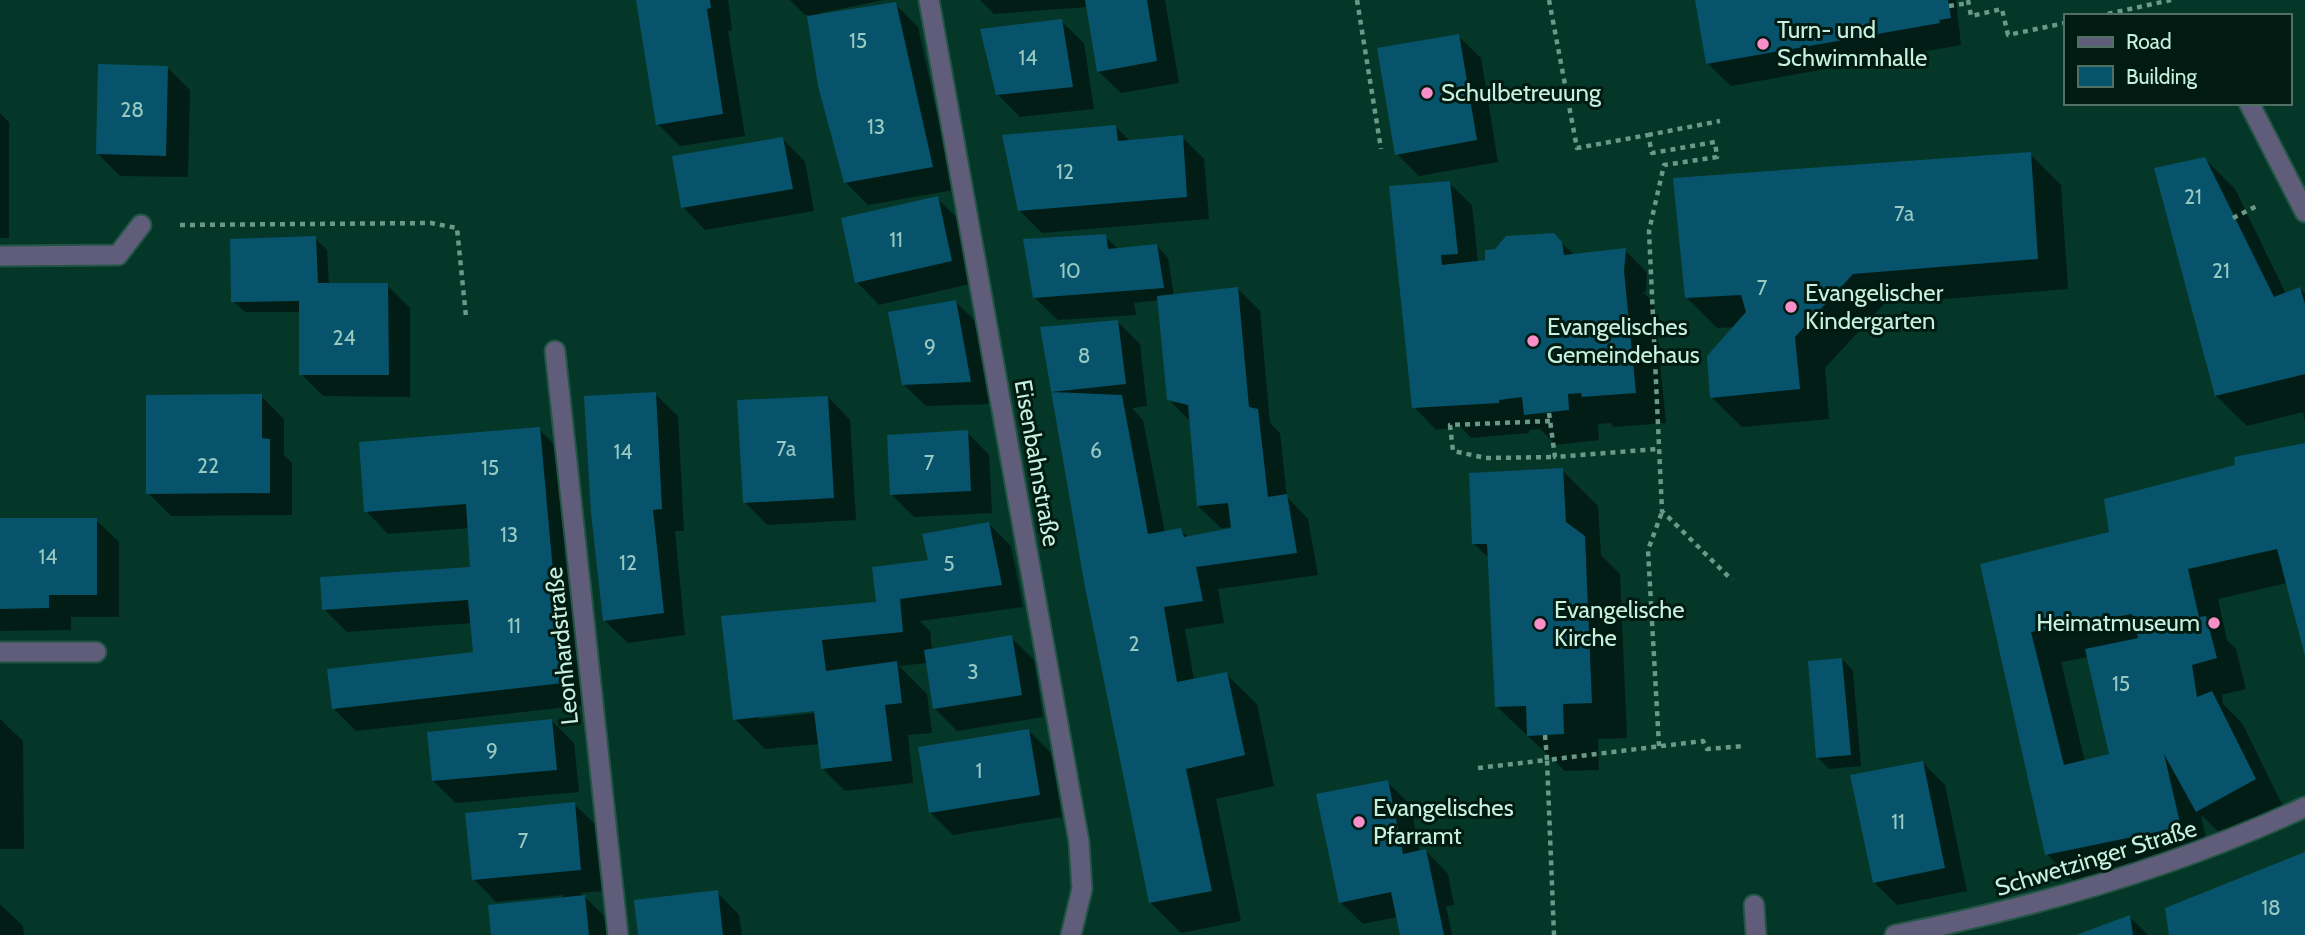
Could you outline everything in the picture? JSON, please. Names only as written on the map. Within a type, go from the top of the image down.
[{"type":"street","name":"Eisenbahnstraße","points":[[929,0],[1079,842],[1082,889],[1071,935]]},
{"type":"street","points":[[2250,105],[2305,212]]},
{"type":"street","points":[[0,256],[118,255],[141,225]]},
{"type":"street","name":"Leonhardstraße","points":[[555,351],[618,935]]},
{"type":"street","points":[[0,652],[96,652]]},
{"type":"street","name":"Schwetzinger Straße","points":[[1895,935],[1990,916],[2091,888],[2231,841],[2305,807]]},
{"type":"street","points":[[1754,905],[1756,935]]},
{"type":"path","points":[[1357,0],[1381,149]]},
{"type":"path","points":[[1549,0],[1577,148],[1720,121]]},
{"type":"path","points":[[2107,14],[2171,0]]},
{"type":"path","points":[[1949,6],[1968,1],[1971,16],[2003,9],[2008,35],[2064,23]]},
{"type":"path","points":[[1648,135],[1652,153],[1714,142],[1717,157],[1664,165],[1649,231],[1657,449],[1662,511],[1648,550],[1659,746]]},
{"type":"path","points":[[141,225],[431,223],[457,228],[466,317]]},
{"type":"path","points":[[1549,413],[1555,457]]},
{"type":"path","points":[[1549,421],[1450,425],[1453,451],[1486,458],[1555,457],[1657,449]]},
{"type":"path","points":[[1662,511],[1732,580]]},
{"type":"path","points":[[1545,735],[1554,935]]},
{"type":"path","points":[[1478,768],[1703,741],[1707,749],[1744,746]]},
{"type":"building","points":[[636,0],[710,0],[711,8],[707,9],[723,114],[656,125]]},
{"type":"building","points":[[1085,0],[1147,0],[1157,61],[1097,72]]},
{"type":"building","name":"Turn- und Schwimmhalle","points":[[1695,0],[1948,0],[1951,18],[1939,20],[1940,23],[1706,64]]},
{"type":"building","points":[[896,2],[933,167],[844,183],[818,86],[807,16]]},
{"type":"building","points":[[1062,19],[1073,87],[996,95],[980,29]]},
{"type":"building","points":[[1459,34],[1477,140],[1395,155],[1377,48]]},
{"type":"building","points":[[98,64],[168,66],[166,156],[96,154]]},
{"type":"building","points":[[1116,125],[1118,141],[1183,135],[1187,197],[1018,211],[1002,135]]},
{"type":"building","points":[[783,137],[793,189],[681,208],[672,156]]},
{"type":"building","points":[[2031,152],[2038,259],[1853,274],[1795,337],[1800,389],[1710,398],[1707,356],[1746,312],[1741,295],[1685,298],[1673,178]]},
{"type":"building","points":[[2205,157],[2274,297],[2300,287],[2305,304],[2305,374],[2215,396],[2154,168]]},
{"type":"building","name":"Evangelisches Gemeindehaus","points":[[1450,181],[1458,254],[1441,255],[1442,265],[1485,260],[1485,250],[1495,249],[1506,236],[1554,233],[1562,242],[1564,255],[1626,248],[1624,271],[1636,393],[1582,397],[1581,393],[1568,394],[1569,410],[1524,415],[1522,397],[1499,400],[1499,403],[1412,408],[1389,186]]},
{"type":"building","points":[[938,196],[952,261],[855,283],[841,218]]},
{"type":"building","points":[[1106,234],[1108,249],[1157,244],[1164,288],[1033,298],[1023,239]]},
{"type":"building","points":[[316,236],[318,283],[388,283],[389,375],[299,375],[299,301],[231,302],[230,239]]},
{"type":"building","points":[[1238,287],[1249,407],[1258,409],[1268,497],[1287,494],[1297,553],[1196,567],[1203,601],[1164,607],[1177,682],[1227,672],[1245,755],[1186,769],[1212,891],[1149,903],[1085,587],[1051,392],[1122,395],[1148,534],[1181,528],[1184,537],[1231,528],[1228,503],[1197,506],[1188,405],[1167,400],[1157,296]]},
{"type":"building","points":[[956,300],[971,382],[902,385],[888,312]]},
{"type":"building","points":[[1118,320],[1126,384],[1051,392],[1040,327]]},
{"type":"building","points":[[656,392],[662,509],[653,510],[664,613],[603,621],[591,513],[584,396]]},
{"type":"building","points":[[262,394],[262,438],[270,439],[270,493],[146,494],[146,395]]},
{"type":"building","points":[[828,396],[834,498],[743,503],[737,400]]},
{"type":"building","points":[[540,427],[563,683],[332,709],[327,669],[473,652],[468,600],[322,610],[320,577],[470,567],[466,504],[364,512],[359,442]]},
{"type":"building","points":[[968,430],[971,491],[890,495],[887,435]]},
{"type":"building","points":[[2305,443],[2305,656],[2277,549],[2188,569],[2199,617],[2206,616],[2217,658],[2192,665],[2197,697],[2212,691],[2256,779],[2196,812],[2164,754],[2181,827],[2045,855],[1980,564],[2109,532],[2104,499],[2235,465],[2234,457]],"holes":[[[2132,614],[2138,638],[2085,649],[2109,754],[2064,765],[2031,632]]]},
{"type":"building","name":"Evangelische Kirche","points":[[1563,468],[1566,522],[1585,536],[1592,703],[1563,704],[1564,734],[1527,736],[1526,706],[1495,707],[1487,544],[1472,544],[1469,473]]},
{"type":"building","points":[[0,518],[97,518],[97,595],[49,595],[49,608],[0,609]]},
{"type":"building","points":[[989,522],[1002,585],[900,599],[903,632],[822,640],[826,671],[897,661],[902,703],[885,705],[892,761],[821,769],[814,711],[733,720],[721,616],[876,602],[872,567],[928,560],[922,534]]},
{"type":"building","points":[[1012,635],[1022,695],[933,709],[924,650]]},
{"type":"building","points":[[1842,658],[1851,755],[1816,758],[1808,661]]},
{"type":"building","points":[[552,719],[557,770],[432,781],[427,732]]},
{"type":"building","points":[[1029,729],[1040,795],[929,813],[918,747]]},
{"type":"building","points":[[1923,761],[1945,868],[1873,883],[1850,775]]},
{"type":"building","name":"Evangelisches Pfarramt","points":[[1388,780],[1403,854],[1426,849],[1444,935],[1400,935],[1391,892],[1339,903],[1316,794]]},
{"type":"building","points":[[575,802],[581,870],[472,880],[465,813]]},
{"type":"building","points":[[2305,852],[2305,935],[2169,935],[2165,908]]},
{"type":"building","points":[[718,890],[723,935],[638,935],[634,900]]},
{"type":"building","points":[[585,895],[589,935],[491,935],[488,905]]},
{"type":"building","points":[[2130,915],[2133,935],[2076,935]]},
{"type":"place","name":"Turn- und Schwimmhalle","points":[[1763,44]]},
{"type":"place","name":"Schulbetreuung","points":[[1427,93]]},
{"type":"place","name":"Evangelischer Kindergarten","points":[[1791,307]]},
{"type":"place","name":"Evangelisches Gemeindehaus","points":[[1533,341]]},
{"type":"place","name":"Heimatmuseum","points":[[2214,623]]},
{"type":"place","name":"Evangelische Kirche","points":[[1540,624]]},
{"type":"place","name":"Evangelisches Pfarramt","points":[[1359,822]]}]
